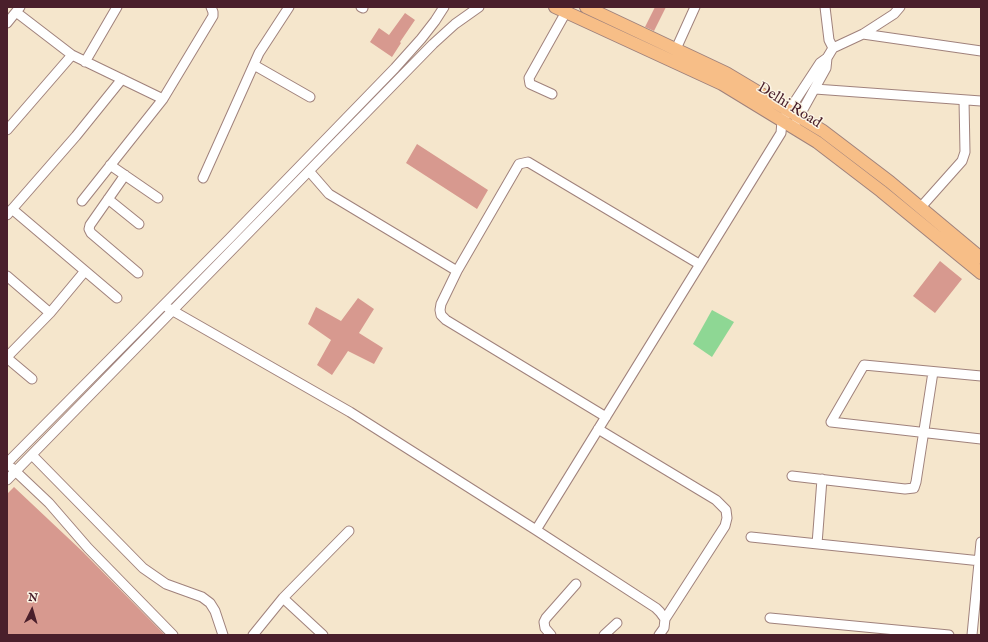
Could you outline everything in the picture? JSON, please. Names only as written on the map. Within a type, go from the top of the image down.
[{"type":"main road","name":"Delhi Road","points":[[586,7],[726,73],[790,119],[817,142],[882,190],[981,273]]},
{"type":"main road","name":"Delhi Road","points":[[560,10],[722,84],[790,119],[829,136],[890,182],[981,258]]},
{"type":"street","points":[[85,62],[118,7]]},
{"type":"street","points":[[82,201],[163,99],[212,16],[213,12],[211,7]]},
{"type":"street","points":[[203,178],[259,53],[289,7]]},
{"type":"street","points":[[173,635],[88,548],[49,503],[7,463],[229,239],[395,68],[431,27],[444,7]]},
{"type":"street","points":[[7,480],[433,44],[455,24],[479,7]]},
{"type":"street","points":[[676,49],[695,7]]},
{"type":"street","points":[[825,7],[829,40],[833,48]]},
{"type":"street","points":[[536,530],[790,119],[820,63],[827,58],[833,48],[863,34],[890,17],[900,7]]},
{"type":"street","points":[[7,23],[18,10],[72,56],[163,99]]},
{"type":"street","points":[[552,94],[530,84],[529,78],[560,10]]},
{"type":"street","points":[[863,34],[981,51]]},
{"type":"street","points":[[7,130],[72,56]]},
{"type":"street","points":[[790,119],[815,89],[826,68],[827,58]]},
{"type":"street","points":[[254,65],[310,97]]},
{"type":"street","points":[[117,298],[9,212],[76,136],[122,79]]},
{"type":"street","points":[[815,89],[981,101]]},
{"type":"street","points":[[921,207],[962,161],[965,152],[964,100]]},
{"type":"street","points":[[606,417],[446,320],[441,315],[441,304],[457,271],[519,164],[528,162],[699,264]]},
{"type":"street","points":[[110,165],[158,198]]},
{"type":"street","points":[[309,171],[329,194],[457,271]]},
{"type":"street","points":[[124,175],[90,225],[91,233],[138,273]]},
{"type":"street","points":[[108,199],[138,224]]},
{"type":"street","points":[[229,239],[238,245]]},
{"type":"street","points":[[32,379],[7,358],[50,314],[85,271]]},
{"type":"street","points":[[7,276],[50,314]]},
{"type":"street","points":[[164,305],[350,412],[656,608],[665,619]]},
{"type":"street","points":[[981,376],[864,365],[831,422],[981,439]]},
{"type":"street","points":[[792,476],[905,489],[914,488],[933,372]]},
{"type":"street","points":[[598,429],[716,500],[726,510],[727,518],[725,526],[665,619],[664,628],[659,635]]},
{"type":"street","points":[[32,455],[143,568],[166,584],[202,597],[210,602],[215,611],[223,635]]},
{"type":"street","points":[[817,544],[822,479]]},
{"type":"street","points":[[252,635],[283,598],[349,531]]},
{"type":"street","points":[[751,537],[980,561]]},
{"type":"street","points":[[972,635],[981,542]]},
{"type":"street","points":[[552,635],[545,628],[544,622],[576,584]]},
{"type":"street","points":[[283,598],[323,635]]},
{"type":"street","points":[[770,618],[949,635]]},
{"type":"street","points":[[604,635],[617,623]]},
{"type":"green space","points":[[712,310],[734,322],[712,357],[693,344]]},
{"type":"building","points":[[655,7],[666,7],[654,31],[645,27]]},
{"type":"building","points":[[405,13],[415,20],[392,57],[370,42],[379,28],[389,35]]},
{"type":"building","points":[[417,144],[488,190],[477,209],[406,163]]},
{"type":"building","points":[[940,261],[962,279],[935,313],[913,296]]},
{"type":"building","points":[[358,298],[374,309],[359,333],[383,348],[374,364],[348,351],[332,375],[317,365],[331,340],[308,324],[316,307],[341,321]]},
{"type":"building","points":[[14,487],[83,552],[165,635],[7,635],[7,494]]}]
